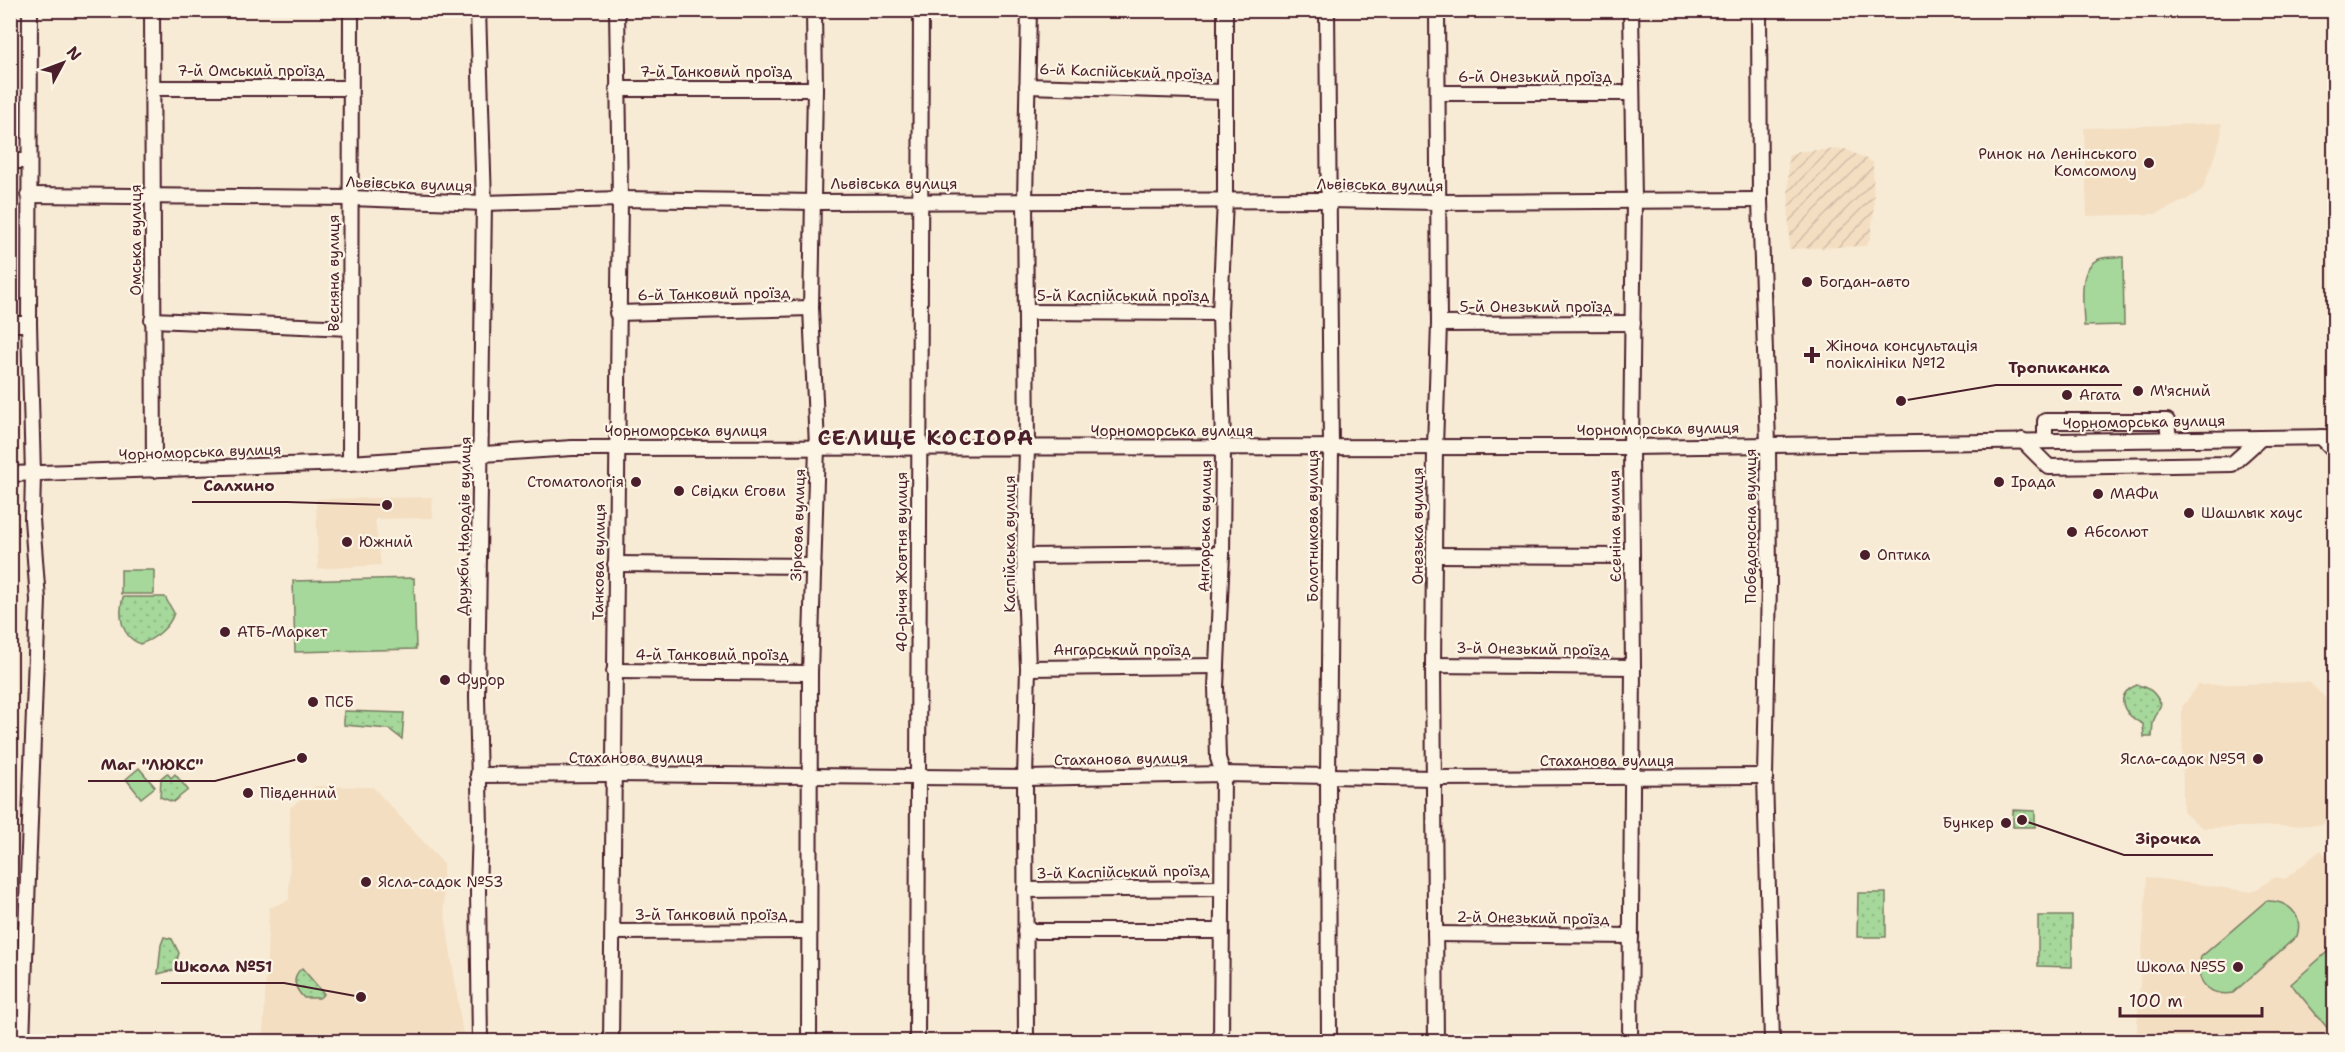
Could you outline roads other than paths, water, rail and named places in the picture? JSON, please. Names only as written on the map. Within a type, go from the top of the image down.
[{"type":"street","points":[[22,1041],[38,600],[32,519],[29,324],[30,10]]},
{"type":"street","name":"Омська вулиця","points":[[152,10],[154,470]]},
{"type":"street","name":"Весняна вулиця","points":[[350,463],[351,10]]},
{"type":"street","name":"Дружби Народів вулиця","points":[[478,10],[484,203],[478,775],[480,1041]]},
{"type":"street","name":"Танкова вулиця","points":[[611,1041],[620,199],[617,10]]},
{"type":"street","name":"Зіркова вулиця","points":[[809,1041],[810,672],[817,447],[811,309],[814,202],[814,10]]},
{"type":"street","name":"40-річчя Жовтня вулиця","points":[[918,1041],[921,10]]},
{"type":"street","name":"Каспійська вулиця","points":[[1026,1041],[1025,778],[1028,668],[1024,556],[1027,449],[1025,200],[1029,10]]},
{"type":"street","name":"Ангарська вулиця","points":[[1221,1041],[1223,774],[1218,758],[1217,666],[1222,554],[1223,447],[1220,313],[1225,200],[1225,10]]},
{"type":"street","name":"Болотникова вулиця","points":[[1327,10],[1331,447],[1328,775],[1329,1041]]},
{"type":"street","name":"Онезька вулиця","points":[[1436,1041],[1433,665],[1435,447],[1439,324],[1437,10]]},
{"type":"street","name":"Єсеніна вулиця","points":[[1630,1041],[1631,778],[1634,667],[1631,447],[1634,200],[1631,10]]},
{"type":"street","name":"Победоносна вулиця","points":[[1760,10],[1760,200],[1768,444],[1769,584],[1765,776],[1772,1041]]},
{"type":"street","name":"6-й Каспійський проїзд","points":[[1027,86],[1224,92]]},
{"type":"street","name":"7-й Омський проїзд","points":[[152,88],[350,88]]},
{"type":"street","name":"7-й Танковий проїзд","points":[[617,88],[815,89]]},
{"type":"street","name":"6-й Онезький проїзд","points":[[1438,93],[1632,93]]},
{"type":"street","points":[[10,161],[28,161]]},
{"type":"street","name":"Львівська вулиця","points":[[28,195],[350,198],[484,203],[620,199],[814,202],[1760,200]]},
{"type":"street","name":"6-й Танковий проїзд","points":[[617,313],[811,309]]},
{"type":"street","name":"5-й Каспійський проїзд","points":[[1026,312],[1220,313]]},
{"type":"street","points":[[153,320],[350,328]]},
{"type":"street","name":"5-й Онезький проїзд","points":[[1439,324],[1633,323]]},
{"type":"street","points":[[10,324],[29,324]]},
{"type":"street","points":[[2328,437],[2334,450]]},
{"type":"street","name":"Чорноморська вулиця","points":[[10,474],[350,463],[572,448],[1631,447],[2328,437]]},
{"type":"street","points":[[2022,440],[2049,467],[2232,464],[2261,438]]},
{"type":"street","points":[[1024,556],[1222,554]]},
{"type":"street","points":[[1435,555],[1632,556]]},
{"type":"street","points":[[615,564],[814,566]]},
{"type":"street","name":"3-й Онезький проїзд","points":[[1433,665],[1634,667]]},
{"type":"street","name":"Ангарський проїзд","points":[[1028,668],[1217,666]]},
{"type":"street","name":"4-й Танковий проїзд","points":[[614,671],[810,672]]},
{"type":"street","name":"Стаханова вулиця","points":[[478,775],[1025,778],[1223,774],[1434,778],[1765,776]]},
{"type":"street","name":"3-й Каспійський проїзд","points":[[1025,890],[1221,888]]},
{"type":"street","name":"3-й Танковий проїзд","points":[[613,932],[808,931]]},
{"type":"street","points":[[1025,931],[1221,931]]},
{"type":"street","name":"2-й Онезький проїзд","points":[[1435,934],[1631,936]]},
{"type":"place","name":"Ринок на Ленінського Комсомолу","points":[[2149,163]]},
{"type":"place","name":"Богдан-авто","points":[[1807,282]]},
{"type":"place","name":"Жіноча консультація поліклініки №12","points":[[1812,355]]},
{"type":"place","name":"М'ясний","points":[[2138,391]]},
{"type":"place","name":"Агата","points":[[2067,395]]},
{"type":"place","name":"Тропиканка","points":[[1901,401]]},
{"type":"place","name":"Стоматологія","points":[[636,482]]},
{"type":"place","name":"Ірада","points":[[1999,482]]},
{"type":"place","name":"Свідки Єгови","points":[[679,491]]},
{"type":"place","name":"МАФи","points":[[2098,494]]},
{"type":"place","name":"Салхино","points":[[387,505]]},
{"type":"place","name":"Шашлык хаус","points":[[2189,513]]},
{"type":"place","name":"Абсолют","points":[[2072,532]]},
{"type":"place","name":"Южний","points":[[347,542]]},
{"type":"place","name":"Оптика","points":[[1865,555]]},
{"type":"place","name":"АТБ-Маркет","points":[[225,632]]},
{"type":"place","name":"Фурор","points":[[445,680]]},
{"type":"place","name":"ПСБ","points":[[313,702]]},
{"type":"place","name":"Маг \"ЛЮКС\"","points":[[302,758]]},
{"type":"place","name":"Ясла-садок №59","points":[[2258,759]]},
{"type":"place","name":"Південний","points":[[248,793]]},
{"type":"place","name":"Зірочка","points":[[2022,820]]},
{"type":"place","name":"Бункер","points":[[2006,823]]},
{"type":"place","name":"Ясла-садок №53","points":[[366,882]]},
{"type":"place","name":"Школа №55","points":[[2238,967]]},
{"type":"place","name":"Школа №51","points":[[361,997]]},
{"type":"district","name":"СЕЛИЩЕ КОСІОРА","points":[[926,438]]}]
